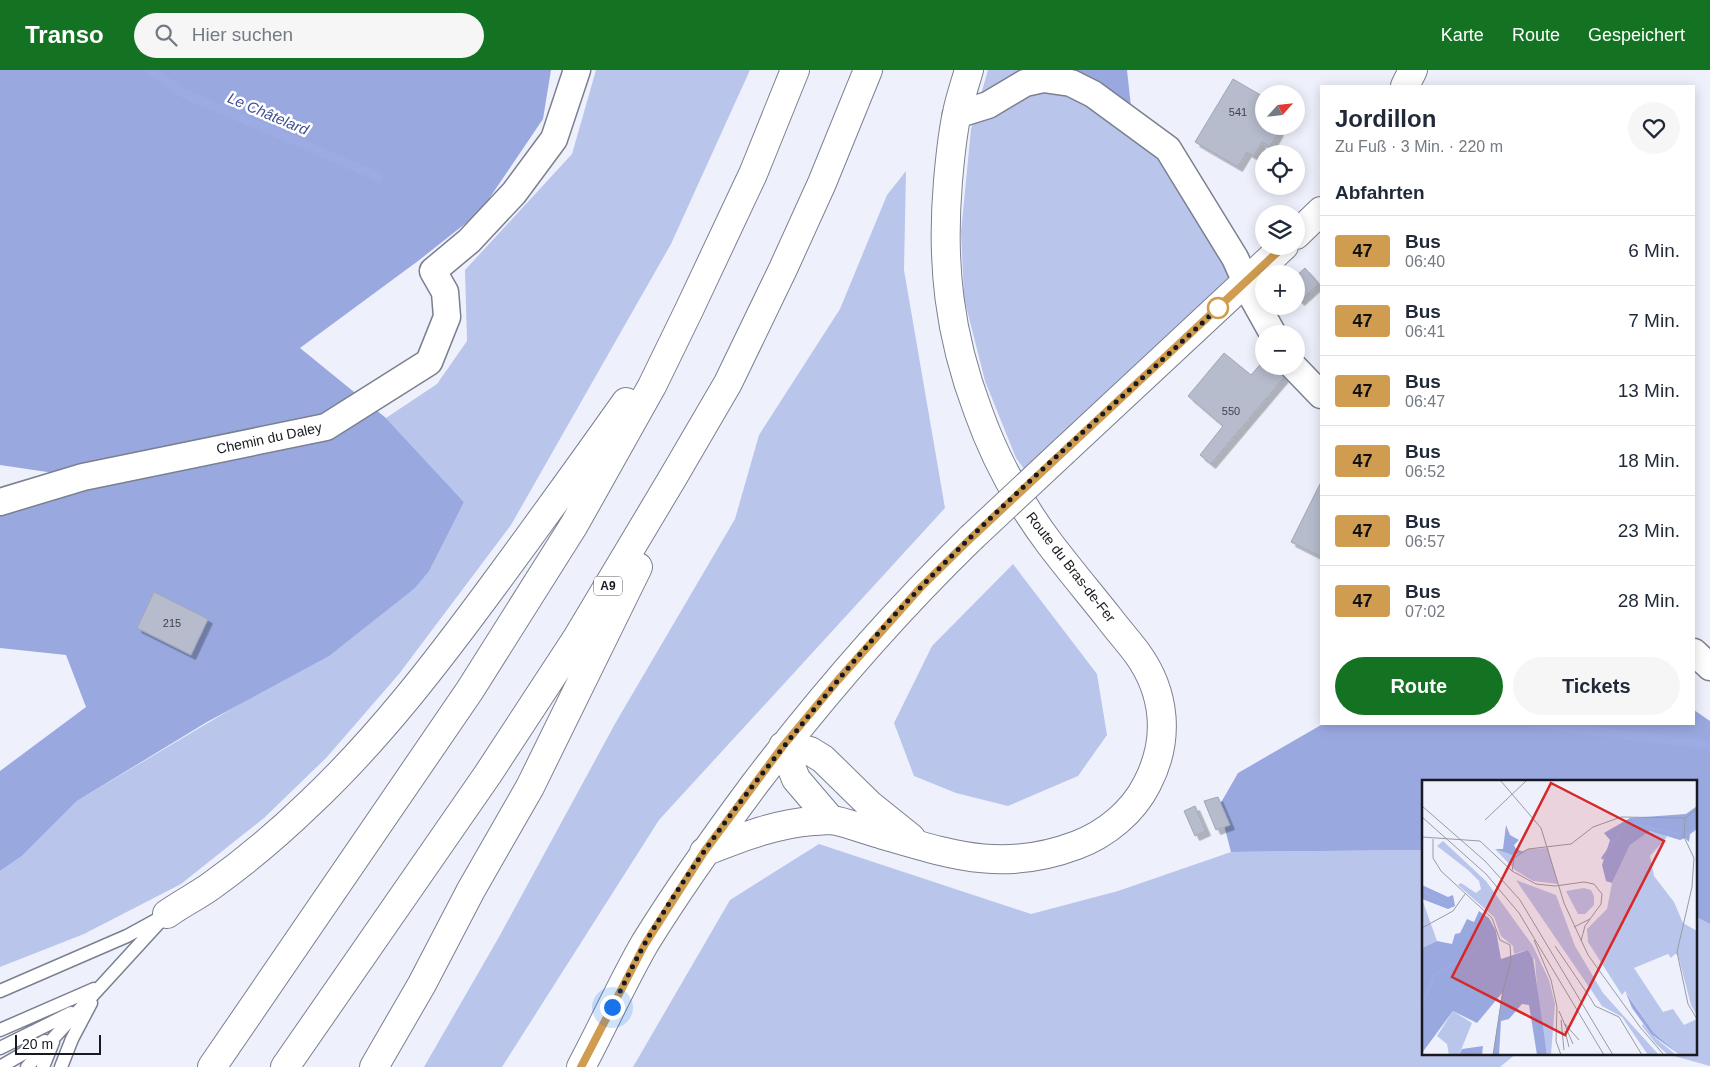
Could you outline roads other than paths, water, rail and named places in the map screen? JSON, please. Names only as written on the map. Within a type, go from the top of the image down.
[{"type":"main road","points":[[212,1067],[401,792],[538,585],[574,525],[652,386],[690,310],[753,174],[795,70]]},
{"type":"main road","name":"A9","points":[[285,1067],[488,774],[577,638],[728,383],[822,183],[868,70]]},
{"type":"main road","name":"Route du Bras-de-Fer","points":[[704,852],[769,828],[791,823],[831,820],[961,856],[987,860],[1028,858],[1049,854],[1082,843],[1118,821],[1145,789],[1154,769],[1163,735],[1162,718],[1152,679],[1138,655],[1050,544],[1022,503],[990,442],[970,388],[952,323],[946,268],[946,206],[956,115],[969,70]]},
{"type":"main road","points":[[1406,85],[1413,70]]},
{"type":"main road","points":[[1305,226],[1320,212]]},
{"type":"main road","points":[[581,1067],[645,944],[704,852],[783,746],[838,680],[921,587],[971,538],[1275,255]]},
{"type":"main road","points":[[167,914],[209,887],[271,839],[310,803],[371,739],[463,626],[564,490],[690,310]]},
{"type":"main road","points":[[374,1067],[422,984],[471,890],[530,787],[728,383]]},
{"type":"main road","points":[[783,746],[796,779],[831,820]]},
{"type":"main road","name":"Route du Bras-de-Fer","points":[[783,746],[810,751],[823,759],[870,805],[922,846]]},
{"type":"street","name":"Chemin du Daley","points":[[0,502],[83,477],[326,427],[429,362],[447,317],[444,292],[433,270],[469,241],[514,193],[554,139],[577,70]]},
{"type":"street","points":[[956,115],[988,105],[1025,83],[1043,79],[1071,83],[1093,94],[1168,149],[1235,258],[1268,325]]},
{"type":"street","points":[[1301,375],[1320,394]]},
{"type":"street","points":[[1695,653],[1710,667]]},
{"type":"lane","points":[[31,1066],[78,1010],[167,914]]},
{"type":"lane","points":[[0,991],[127,936],[167,914]]},
{"type":"lane","points":[[0,1030],[99,987]]},
{"type":"lane","points":[[61,1067],[72,1039],[99,987]]},
{"type":"lane","points":[[0,1048],[78,1010]]},
{"type":"lane","points":[[0,1067],[56,1035]]},
{"type":"waterway","name":"Le Châtelard","points":[[150,70],[183,93],[379,177]]},
{"type":"waterway","name":"Le Châtelard","points":[[1542,725],[1710,745]]}]
